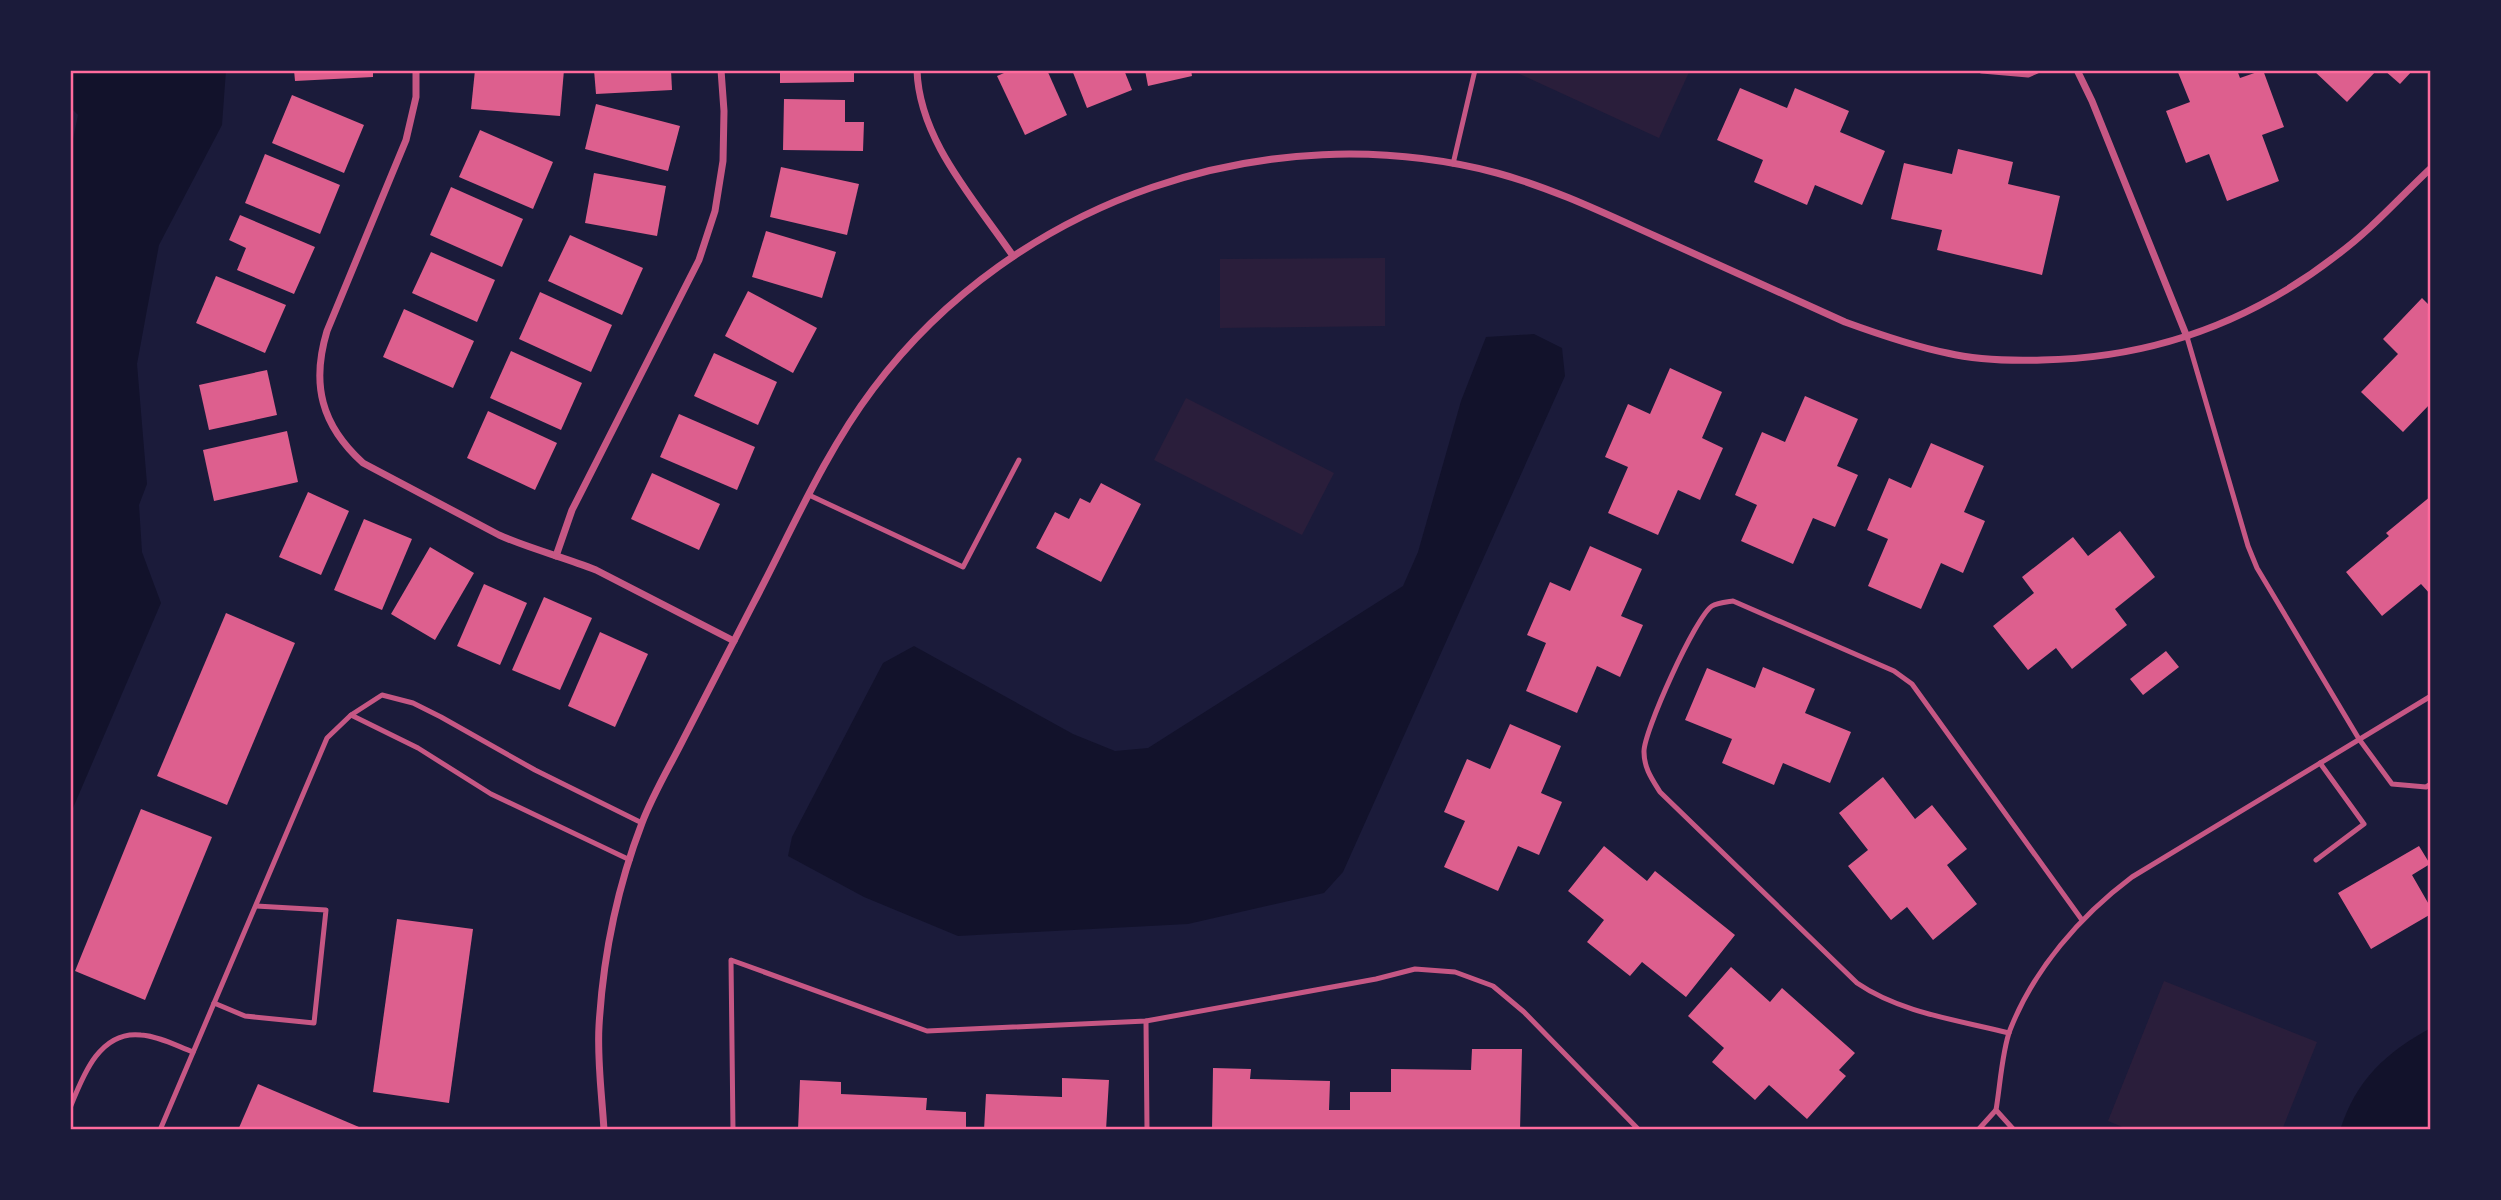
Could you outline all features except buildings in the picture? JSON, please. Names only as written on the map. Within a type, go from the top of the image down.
[{"type":"street","points":[[416,70],[416,97],[407,140],[321,351],[321,393],[335,432],[347,449],[363,463],[499,535],[596,570],[734,641]]},
{"type":"street","points":[[556,556],[572,510],[699,260],[715,211],[723,161],[721,70]]},
{"type":"street","points":[[917,70],[922,109],[931,132],[1013,256]]},
{"type":"street","points":[[1982,70],[2028,74],[2037,70]]},
{"type":"street","points":[[2077,70],[2187,337]]},
{"type":"street","points":[[604,1130],[598,1031],[606,957],[615,909],[630,860],[642,823],[809,495],[833,450],[880,380],[920,335],[973,285],[1013,256],[1074,219],[1140,190],[1209,169],[1280,156],[1379,154],[1453,164],[1497,173],[1566,196],[1845,322],[1886,337],[1949,354],[2014,361],[2079,360],[2144,350],[2187,337],[2228,322],[2286,292],[2339,254],[2431,169]]},
{"type":"lane","points":[[1453,164],[1475,70]]},
{"type":"lane","points":[[2187,337],[2248,546],[2257,568],[2359,739],[2392,783],[2426,787],[2431,784]]},
{"type":"lane","points":[[809,495],[964,567],[1019,460]]},
{"type":"lane","points":[[2009,1032],[1898,1004],[1877,996],[1857,983],[1660,792],[1648,773],[1644,751],[1648,730],[1697,623],[1712,606],[1733,601],[1894,671],[1912,684],[2082,920]]},
{"type":"lane","points":[[160,1130],[327,738],[351,715],[382,695],[413,703],[535,770],[642,823]]},
{"type":"lane","points":[[1978,1130],[1996,1110],[2009,1032],[2029,991],[2056,950],[2082,920],[2132,877],[2431,696]]},
{"type":"lane","points":[[351,715],[418,748],[491,793],[630,860]]},
{"type":"lane","points":[[2316,860],[2364,824],[2320,763]]},
{"type":"lane","points":[[214,1003],[245,1016],[314,1023],[326,911],[256,906]]},
{"type":"lane","points":[[733,1130],[731,960],[927,1031],[1146,1021],[1376,979],[1415,969],[1455,972],[1493,986],[1524,1012],[1639,1130]]},
{"type":"lane","points":[[1146,1021],[1147,1130]]},
{"type":"lane","points":[[70,1108],[87,1068],[100,1051],[118,1039],[140,1034],[193,1052]]},
{"type":"lane","points":[[1996,1110],[2014,1130]]},
{"type":"shaded area","points":[[70,70],[226,70],[222,125],[159,245],[137,364],[147,484],[139,505],[142,552],[161,603],[70,815],[70,154],[78,115],[70,107]]},
{"type":"shaded area","points":[[1511,70],[1690,70],[1659,138]]},
{"type":"shaded area","points":[[1385,258],[1385,326],[1220,328],[1220,259]]},
{"type":"shaded area","points":[[1534,334],[1562,348],[1565,376],[1343,872],[1324,893],[1188,924],[958,936],[864,897],[788,856],[792,837],[883,663],[914,646],[1073,734],[1115,751],[1148,748],[1403,586],[1418,552],[1461,401],[1486,337]]},
{"type":"shaded area","points":[[1186,398],[1334,473],[1302,535],[1154,460]]},
{"type":"shaded area","points":[[2164,981],[2317,1042],[2282,1130],[2130,1130],[2108,1121]]},
{"type":"shaded area","points":[[2431,1028],[2431,1130],[2340,1130],[2355,1096],[2375,1069],[2400,1047]]}]
